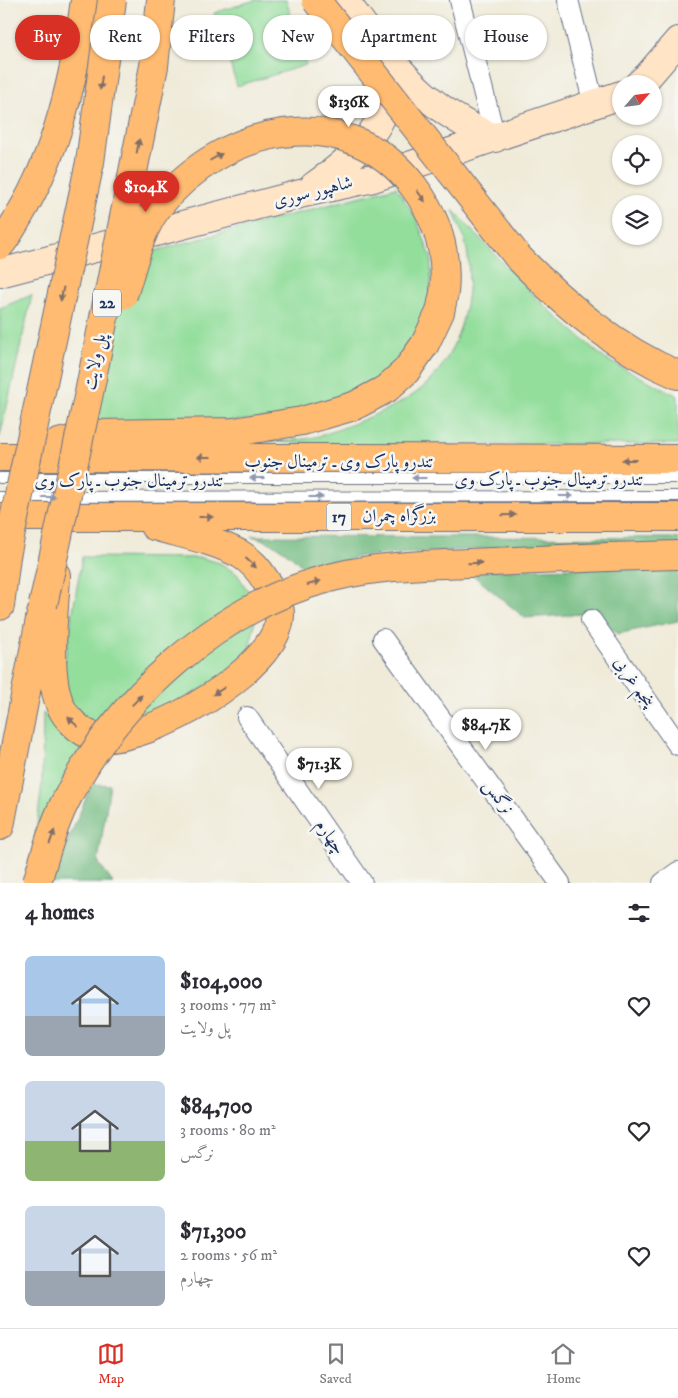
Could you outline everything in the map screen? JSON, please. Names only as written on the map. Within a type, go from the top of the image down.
[{"type":"highway","points":[[0,245],[33,192],[52,146],[67,97],[84,0]]},
{"type":"highway","points":[[0,606],[3,561],[90,162],[112,0]]},
{"type":"highway","name":"پل ولایت","points":[[0,826],[43,605],[89,393],[154,66],[161,0]]},
{"type":"highway","points":[[316,0],[518,257],[546,286],[600,331],[678,375]]},
{"type":"highway","points":[[3,464],[95,434],[234,432],[302,421],[354,406],[386,389],[406,371],[425,344],[437,320],[444,293],[446,273],[443,247],[425,202],[395,166],[361,144],[317,131],[291,130],[242,142],[191,174],[158,208],[146,227],[89,393]]},
{"type":"highway","points":[[3,464],[678,459]]},
{"type":"highway","name":"بزرگراه چمران","points":[[0,516],[678,517]]},
{"type":"highway","points":[[58,541],[53,667],[56,692],[61,707],[68,718],[94,737],[128,736],[152,728],[189,709],[230,684],[256,663],[272,641],[280,615],[275,593],[261,572],[241,555],[213,543],[124,516]]},
{"type":"highway","points":[[37,883],[64,805],[98,749],[131,706],[162,673],[198,644],[230,623],[296,589],[334,577],[399,566],[678,555]]},
{"type":"street","points":[[344,0],[355,15]]},
{"type":"street","points":[[460,0],[495,138]]},
{"type":"street","points":[[568,0],[594,105]]},
{"type":"street","points":[[649,75],[678,41]]},
{"type":"street","points":[[373,178],[361,176],[355,171],[353,162],[387,103],[389,78],[384,60]]},
{"type":"street","points":[[386,60],[397,81],[405,110],[411,147],[404,168]]},
{"type":"street","points":[[391,60],[419,92],[443,111],[467,126],[495,138]]},
{"type":"street","name":"شاهپور سوری","points":[[0,273],[304,193],[373,178],[612,98]]},
{"type":"street","points":[[304,193],[357,153]]},
{"type":"street","name":"پنجم غربی","points":[[591,620],[678,745]]},
{"type":"street","name":"نرگس","points":[[383,639],[560,883]]},
{"type":"street","name":"چهارم","points":[[247,717],[362,883]]},
{"type":"street","points":[[663,883],[678,872]]},
{"type":"lane","name":"تندرو پارک وی ـ ترمینال جنوب","points":[[3,464],[678,478]]},
{"type":"lane","name":"تندرو ترمینال جنوب ـ پارک وی","points":[[0,497],[678,496]]},
{"type":"green space","points":[[255,0],[286,0],[291,15],[263,15],[263,60],[304,60],[306,65],[237,86],[229,60],[253,60],[253,15],[215,15],[214,13]]},
{"type":"green space","points":[[396,187],[416,218],[431,257],[431,283],[427,307],[418,328],[388,376],[324,415],[92,430],[128,258]]},
{"type":"green space","points":[[453,210],[538,300],[605,359],[678,396],[678,444],[322,445],[266,441],[306,439],[342,428],[396,405],[416,393],[430,381],[442,366],[459,332],[468,294],[467,251]]},
{"type":"green space","points":[[32,295],[0,437],[0,308]]},
{"type":"green space","points":[[252,536],[678,538],[678,546],[515,547],[361,556],[306,571],[282,549]]},
{"type":"green space","points":[[82,557],[202,558],[220,563],[237,574],[255,602],[254,628],[248,652],[221,678],[137,726],[82,719],[67,699],[62,676]]},
{"type":"green space","points":[[678,565],[678,621],[617,634],[597,613],[525,618],[468,571]]},
{"type":"green space","points":[[43,713],[68,733],[89,741],[30,882],[42,783]]},
{"type":"green space","points":[[92,784],[110,785],[98,862],[113,883],[50,883]]}]
